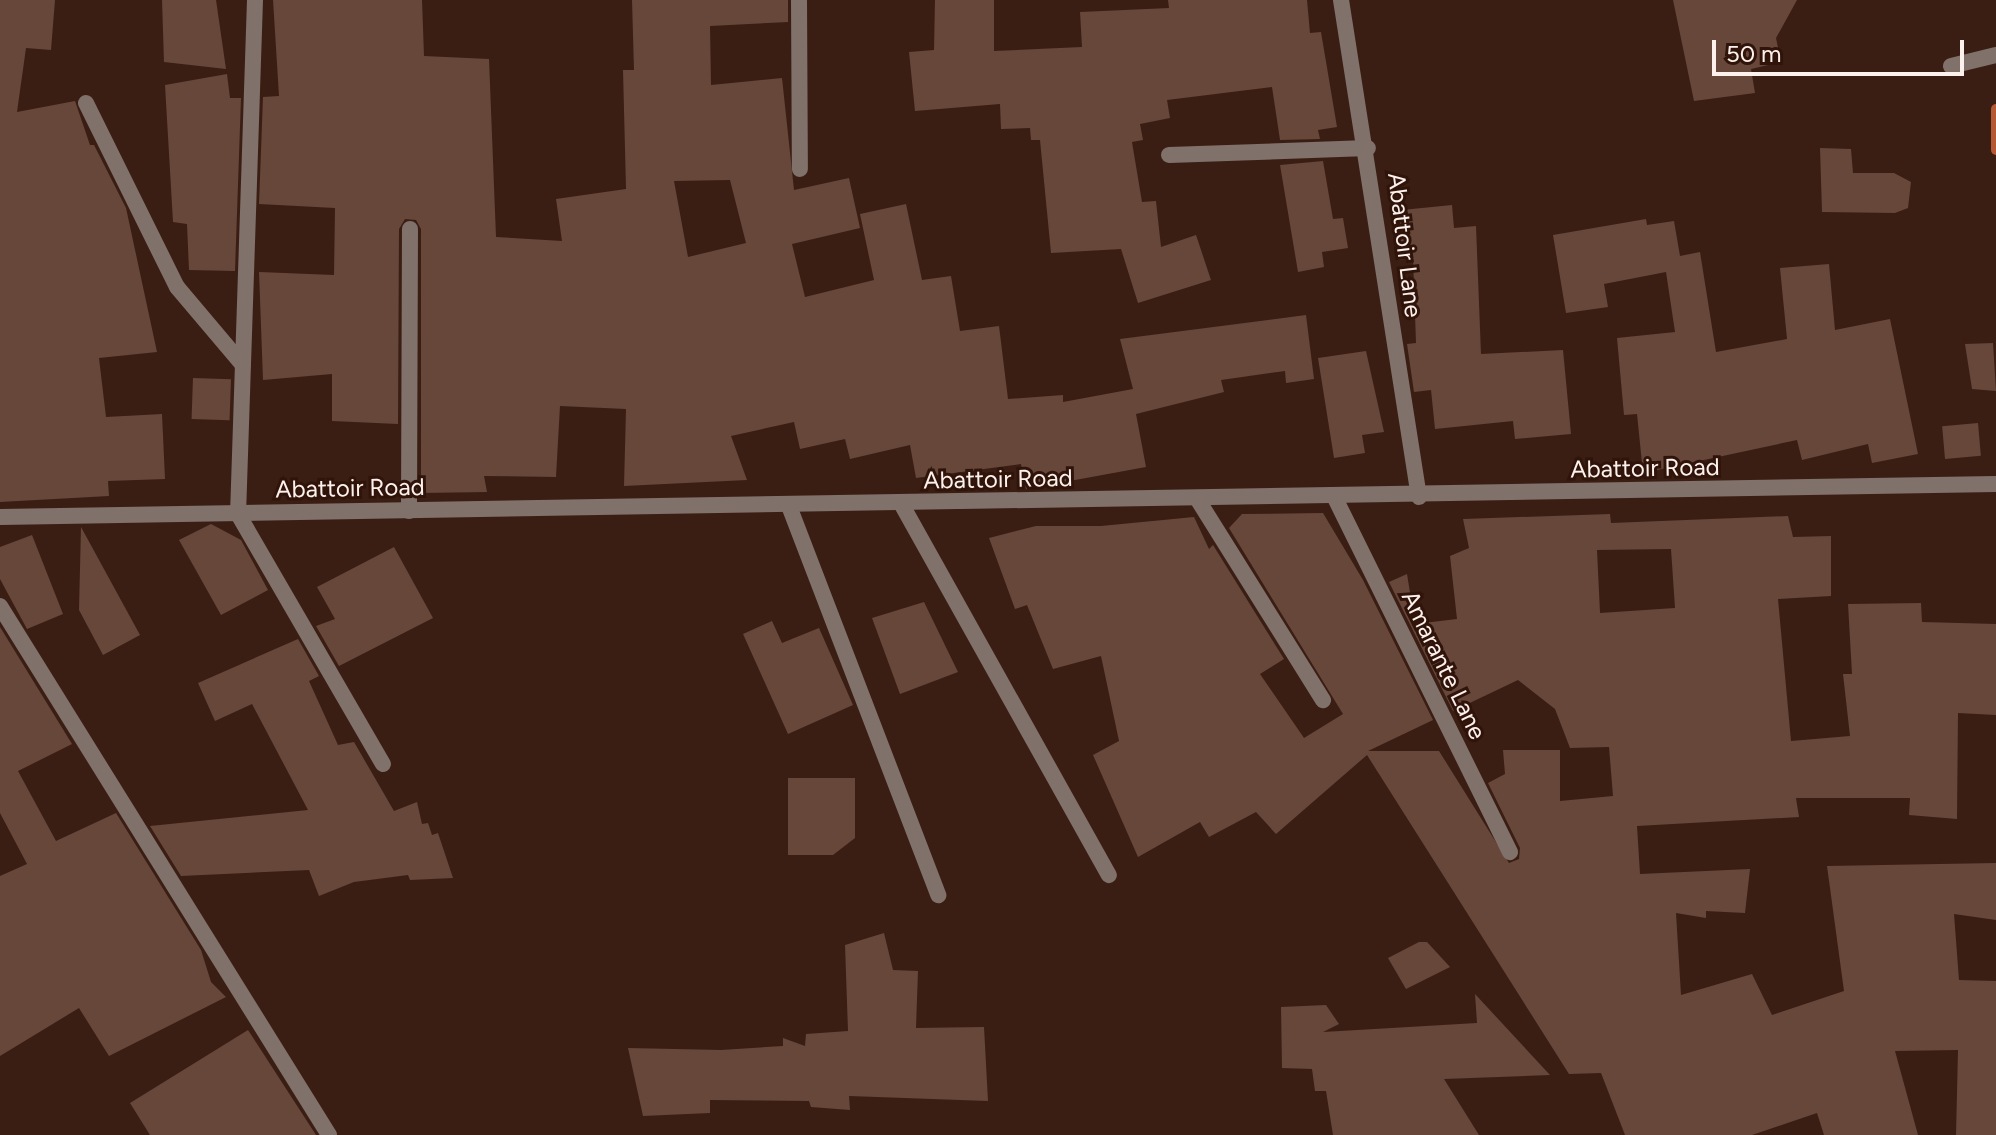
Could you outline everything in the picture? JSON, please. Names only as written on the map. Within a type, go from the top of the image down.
[{"type":"street","points":[[255,0],[238,514],[383,764]]},
{"type":"street","points":[[799,0],[800,169]]},
{"type":"street","name":"Abattoir Lane","points":[[1341,0],[1368,148],[1419,497]]},
{"type":"street","points":[[1951,66],[1996,55]]},
{"type":"street","points":[[86,103],[177,287],[243,365]]},
{"type":"street","points":[[1169,155],[1368,148]]},
{"type":"street","points":[[409,511],[410,229]]},
{"type":"street","name":"Abattoir Road","points":[[0,517],[1419,497],[1996,484]]},
{"type":"street","name":"Amarante Lane","points":[[1335,498],[1510,852]]},
{"type":"street","points":[[1198,500],[1323,700]]},
{"type":"street","points":[[902,505],[1109,875]]},
{"type":"street","points":[[789,506],[938,895]]},
{"type":"street","points":[[0,606],[329,1135]]},
{"type":"building","points":[[0,0],[55,0],[51,50],[26,48],[17,112],[75,101],[90,145],[94,145],[126,208],[157,352],[99,358],[106,417],[162,414],[165,479],[108,481],[109,496],[0,502]]},
{"type":"building","points":[[162,0],[216,0],[226,69],[164,62]]},
{"type":"building","points":[[273,0],[422,0],[424,56],[489,59],[496,237],[562,241],[556,199],[626,189],[623,70],[634,70],[632,0],[788,0],[788,22],[710,26],[711,85],[782,78],[794,190],[849,178],[860,228],[792,244],[805,297],[874,280],[860,214],[906,204],[922,280],[951,276],[960,331],[999,326],[1008,399],[1063,395],[1063,402],[1133,389],[1120,339],[1306,315],[1314,379],[1286,383],[1285,371],[1221,380],[1224,392],[1136,414],[1146,467],[1026,489],[1021,464],[916,478],[910,445],[850,459],[845,439],[800,449],[794,422],[731,436],[747,480],[624,486],[626,409],[560,406],[556,477],[484,476],[487,492],[421,493],[421,229],[416,220],[405,219],[399,229],[398,424],[332,421],[332,374],[263,380],[259,272],[334,275],[335,208],[259,204],[263,97],[279,96]],"holes":[[[730,180],[746,243],[688,257],[674,181]]]},
{"type":"building","points":[[935,0],[994,0],[994,51],[1082,47],[1080,12],[1169,8],[1168,0],[1307,0],[1310,33],[1321,32],[1337,127],[1318,130],[1320,139],[1280,140],[1272,87],[1167,100],[1170,118],[1140,124],[1143,140],[1132,142],[1142,202],[1156,201],[1161,247],[1196,235],[1211,280],[1138,303],[1121,249],[1051,253],[1040,140],[1031,140],[1030,128],[1001,129],[1000,104],[915,111],[909,52],[934,50]]},
{"type":"building","points":[[1673,0],[1797,0],[1776,38],[1781,62],[1751,69],[1755,93],[1694,101]]},
{"type":"building","points":[[227,74],[230,98],[241,98],[235,271],[189,270],[187,224],[173,222],[165,85]]},
{"type":"building","points":[[1820,148],[1851,149],[1853,173],[1894,173],[1911,182],[1908,208],[1895,213],[1822,212]]},
{"type":"building","points":[[1323,161],[1333,219],[1343,218],[1348,248],[1322,252],[1324,267],[1298,272],[1280,165]]},
{"type":"building","points":[[1452,205],[1454,228],[1476,226],[1481,354],[1563,350],[1571,434],[1515,439],[1513,421],[1435,429],[1431,390],[1414,392],[1407,344],[1416,343],[1413,258],[1398,260],[1392,211]]},
{"type":"building","points":[[1646,219],[1647,225],[1674,221],[1680,256],[1700,252],[1716,352],[1787,339],[1780,268],[1829,264],[1835,330],[1890,319],[1918,454],[1872,463],[1868,444],[1802,460],[1797,440],[1643,473],[1637,414],[1624,415],[1617,338],[1675,332],[1666,272],[1604,284],[1608,307],[1566,313],[1553,235]]},
{"type":"building","points":[[1993,343],[1996,391],[1972,389],[1965,344]]},
{"type":"building","points":[[1366,351],[1384,432],[1362,435],[1365,453],[1334,458],[1318,358]]},
{"type":"building","points":[[193,378],[231,379],[230,420],[192,419]]},
{"type":"building","points":[[1978,423],[1981,456],[1945,459],[1942,426]]},
{"type":"building","points":[[1323,513],[1363,580],[1433,720],[1368,751],[1439,751],[1509,863],[1519,859],[1520,848],[1488,783],[1505,774],[1503,750],[1560,750],[1560,801],[1613,796],[1609,747],[1570,748],[1555,709],[1518,680],[1453,711],[1389,582],[1407,574],[1415,624],[1457,619],[1450,556],[1469,548],[1463,519],[1610,514],[1611,523],[1788,516],[1793,537],[1831,536],[1831,596],[1778,599],[1791,741],[1850,736],[1843,674],[1852,674],[1848,604],[1921,603],[1922,622],[1996,624],[1996,715],[1958,713],[1957,819],[1909,815],[1910,798],[1796,798],[1799,817],[1637,826],[1640,874],[1750,869],[1745,913],[1706,911],[1706,918],[1676,913],[1681,995],[1752,974],[1772,1015],[1844,991],[1827,866],[1996,863],[1996,920],[1954,914],[1959,980],[1996,981],[1996,1135],[1956,1135],[1958,1050],[1895,1051],[1918,1135],[1824,1135],[1817,1113],[1752,1135],[1625,1135],[1601,1073],[1569,1074],[1367,755],[1276,834],[1256,812],[1209,837],[1200,822],[1138,857],[1093,755],[1119,741],[1101,656],[1053,669],[1027,605],[1015,609],[989,538],[1036,526],[1101,526],[1194,517],[1209,549],[1213,545],[1284,659],[1260,674],[1304,738],[1343,714],[1229,528],[1242,514]],"holes":[[[1671,549],[1675,608],[1600,613],[1597,550]]]},
{"type":"building","points":[[211,524],[241,540],[268,590],[221,615],[179,540]]},
{"type":"building","points":[[81,527],[140,635],[103,655],[79,610]]},
{"type":"building","points":[[32,535],[63,614],[27,629],[0,579],[0,547]]},
{"type":"building","points":[[394,547],[433,618],[339,666],[316,626],[335,619],[317,587]]},
{"type":"building","points":[[924,602],[958,672],[900,694],[872,618]]},
{"type":"building","points":[[772,621],[782,643],[819,628],[853,705],[788,734],[743,634]]},
{"type":"building","points":[[0,627],[72,744],[18,771],[56,841],[116,813],[201,950],[211,982],[226,997],[109,1056],[79,1008],[0,1056],[0,876],[27,864],[0,813]]},
{"type":"building","points":[[298,639],[319,676],[309,681],[338,745],[354,742],[394,811],[417,802],[422,824],[428,823],[432,835],[438,833],[453,878],[410,880],[408,875],[354,882],[319,896],[309,870],[181,876],[150,826],[308,810],[252,704],[215,721],[198,683]]},
{"type":"building","points":[[788,778],[855,778],[855,838],[833,855],[788,855]]},
{"type":"building","points":[[884,933],[893,970],[918,971],[916,1028],[984,1027],[988,1101],[849,1096],[850,1110],[811,1107],[809,1101],[710,1100],[710,1113],[643,1116],[628,1048],[721,1050],[783,1046],[783,1038],[805,1046],[806,1034],[848,1031],[845,945]]},
{"type":"building","points":[[1419,942],[1427,942],[1450,967],[1406,989],[1388,958]]},
{"type":"building","points":[[1475,994],[1550,1075],[1444,1079],[1479,1135],[1333,1135],[1326,1091],[1315,1091],[1312,1069],[1282,1068],[1281,1007],[1326,1005],[1339,1024],[1323,1032],[1477,1023]]},
{"type":"building","points":[[248,1030],[316,1135],[150,1135],[130,1103]]},
{"type":"waterway","points":[[1996,109],[1996,150]]}]
